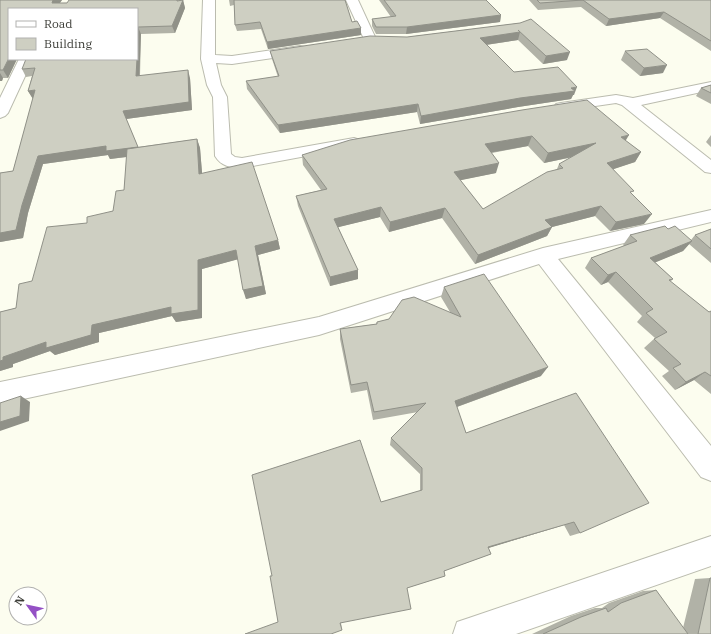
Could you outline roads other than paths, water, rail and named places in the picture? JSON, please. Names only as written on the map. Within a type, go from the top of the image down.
[{"type":"street","points":[[209,0],[208,59],[214,85],[220,97],[223,156],[230,162],[242,162],[371,140]]},
{"type":"street","points":[[352,0],[370,39]]},
{"type":"street","points":[[355,41],[384,39]]},
{"type":"street","points":[[208,59],[232,60],[309,48]]},
{"type":"street","points":[[0,113],[26,60]]},
{"type":"street","points":[[631,103],[711,86]]},
{"type":"street","points":[[548,109],[616,99],[631,103],[711,168]]},
{"type":"street","points":[[0,393],[319,326],[543,255],[711,216]]},
{"type":"street","points":[[543,255],[711,467]]},
{"type":"street","points":[[471,634],[711,551]]}]
